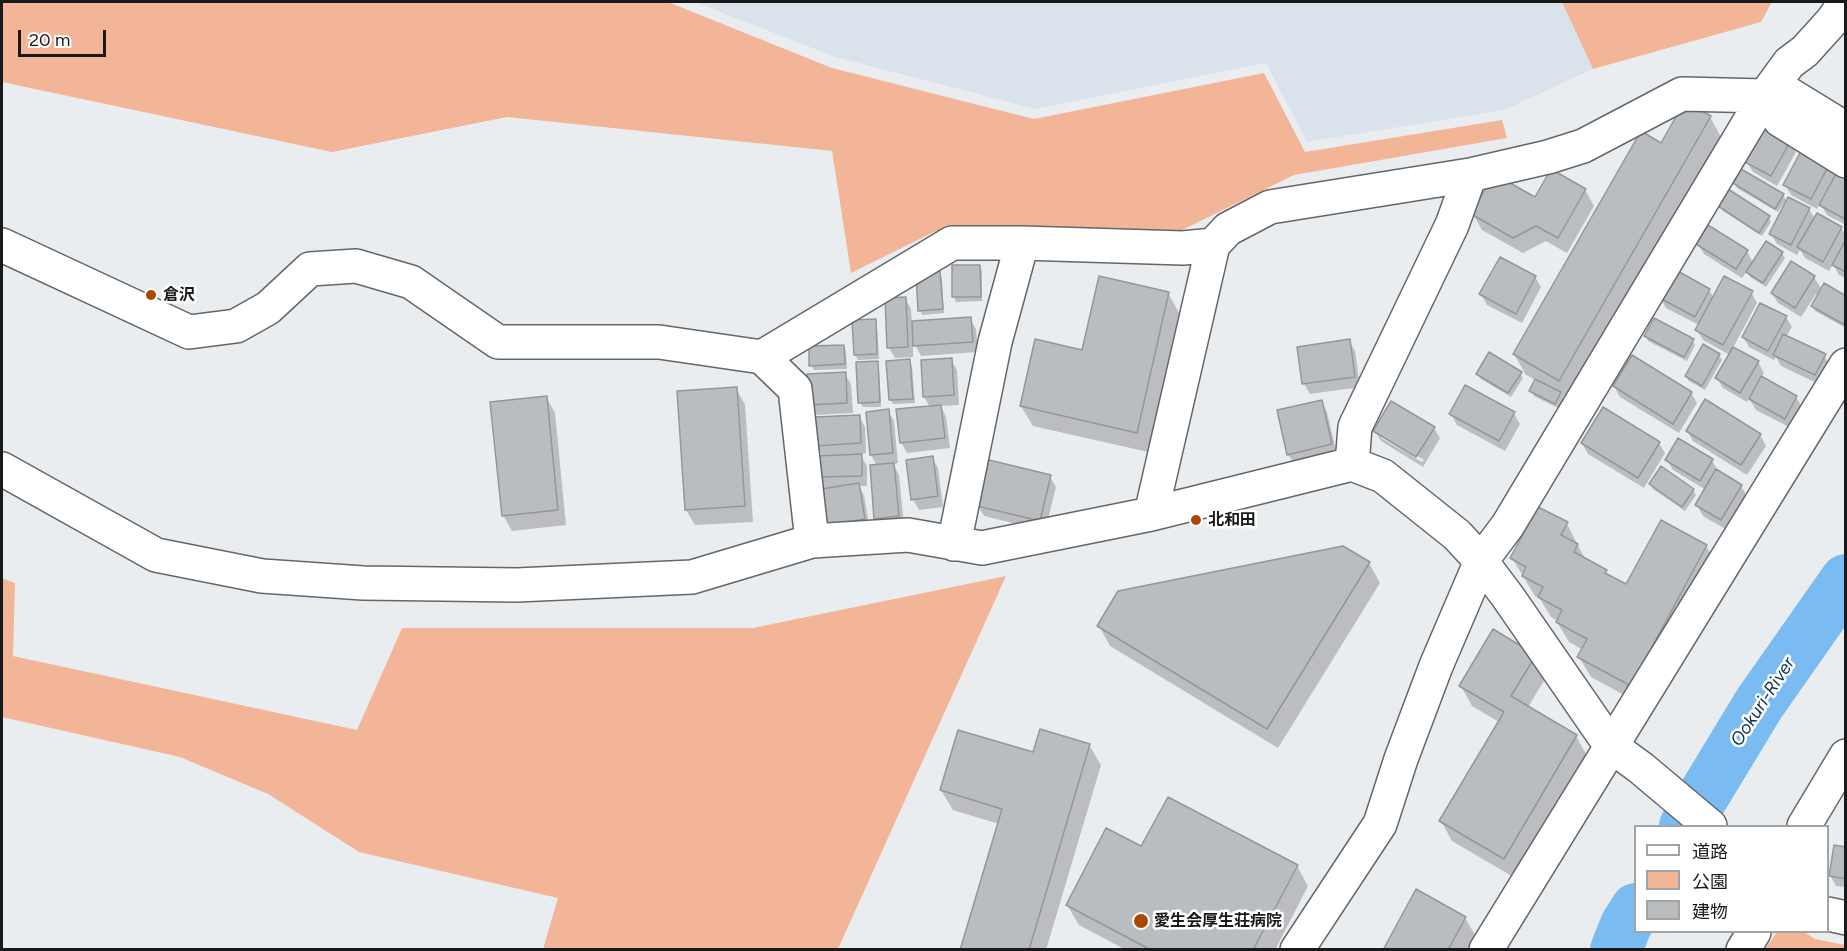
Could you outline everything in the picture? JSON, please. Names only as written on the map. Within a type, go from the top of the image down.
[{"type":"street","points":[[1297,950],[1380,824],[1401,759],[1436,666],[1481,561],[1508,525],[1765,96],[1789,63],[1805,51],[1833,20],[1845,2]]},
{"type":"street","points":[[1151,514],[1213,245],[1228,229],[1270,207],[1470,175],[1548,158],[1583,146],[1682,94],[1765,96],[1789,94],[1845,129]]},
{"type":"street","points":[[1765,96],[1780,120],[1845,161]]},
{"type":"street","points":[[1352,464],[1355,427],[1452,225],[1470,175]]},
{"type":"street","points":[[762,357],[952,243],[1183,248],[1213,245]]},
{"type":"street","points":[[954,544],[995,342],[1022,243]]},
{"type":"street","points":[[2,245],[189,332],[236,326],[268,308],[310,269],[356,267],[411,282],[498,342],[659,342],[762,357],[795,389],[812,541]]},
{"type":"street","points":[[1485,950],[1845,365]]},
{"type":"street","points":[[2,469],[156,555],[262,576],[363,583],[518,585],[692,578],[812,541],[908,535],[982,549],[1151,514],[1352,464],[1383,476],[1457,535],[1481,561],[1611,746],[1709,825]]},
{"type":"street","points":[[1805,825],[1845,756]]},
{"type":"street","points":[[1829,914],[1845,918]]},
{"type":"street","points":[[1743,950],[1753,933]]},
{"type":"shaded area","points":[[695,2],[1562,2],[1593,69],[1504,110],[1307,142],[1266,63],[1036,109],[835,57]]},
{"type":"green space","points":[[2,2],[668,2],[832,68],[1034,119],[1264,73],[1305,152],[1502,120],[1507,138],[1294,175],[1182,230],[936,231],[851,273],[832,151],[507,117],[332,152],[2,82]]},
{"type":"green space","points":[[1562,2],[1772,2],[1761,22],[1593,69]]},
{"type":"green space","points":[[1006,576],[838,949],[543,949],[558,898],[359,852],[268,794],[180,757],[2,717],[2,578],[15,583],[13,656],[357,730],[402,628],[753,628]]},
{"type":"green space","points":[[1776,933],[1806,933],[1815,939],[1845,945],[1845,949],[1765,949]]},
{"type":"building","points":[[1685,101],[1711,116],[1559,381],[1513,354],[1641,131],[1661,143]]},
{"type":"building","points":[[1765,126],[1791,140],[1771,176],[1745,162]]},
{"type":"building","points":[[1802,149],[1830,163],[1811,199],[1783,185]]},
{"type":"building","points":[[1551,169],[1586,189],[1558,238],[1536,226],[1513,238],[1471,214],[1494,174],[1535,197]]},
{"type":"building","points":[[1741,169],[1784,194],[1775,209],[1733,183]]},
{"type":"building","points":[[1838,170],[1846,174],[1845,219],[1819,205]]},
{"type":"building","points":[[1728,189],[1770,216],[1759,233],[1718,206]]},
{"type":"building","points":[[1788,197],[1810,208],[1791,245],[1769,234]]},
{"type":"building","points":[[1817,213],[1842,227],[1823,262],[1797,247]]},
{"type":"building","points":[[1708,225],[1748,250],[1736,269],[1696,244]]},
{"type":"building","points":[[1846,239],[1846,272],[1832,265]]},
{"type":"building","points":[[1766,241],[1783,252],[1763,283],[1746,272]]},
{"type":"building","points":[[1500,257],[1536,276],[1516,314],[1479,294]]},
{"type":"building","points":[[1791,261],[1815,276],[1795,308],[1771,293]]},
{"type":"building","points":[[952,265],[980,265],[981,297],[952,297]]},
{"type":"building","points":[[1674,269],[1710,289],[1695,317],[1658,297]]},
{"type":"building","points":[[940,271],[943,309],[918,311],[916,273]]},
{"type":"building","points":[[1099,276],[1169,292],[1137,433],[1020,406],[1035,339],[1082,350]]},
{"type":"building","points":[[1724,276],[1753,291],[1723,345],[1695,330]]},
{"type":"building","points":[[1824,283],[1846,296],[1846,320],[1843,324],[1811,306]]},
{"type":"building","points":[[906,297],[908,347],[887,348],[885,298]]},
{"type":"building","points":[[1760,303],[1787,316],[1768,351],[1742,337]]},
{"type":"building","points":[[971,317],[973,342],[913,346],[912,321]]},
{"type":"building","points":[[1654,318],[1694,339],[1684,357],[1644,336]]},
{"type":"building","points":[[876,319],[877,354],[854,355],[852,320]]},
{"type":"building","points":[[1783,334],[1826,354],[1815,375],[1773,355]]},
{"type":"building","points":[[1350,339],[1355,377],[1302,384],[1297,347]]},
{"type":"building","points":[[1703,344],[1720,354],[1702,386],[1685,376]]},
{"type":"building","points":[[844,345],[845,364],[809,366],[809,346]]},
{"type":"building","points":[[1733,347],[1759,361],[1740,393],[1715,378]]},
{"type":"building","points":[[1489,352],[1522,372],[1508,393],[1476,374]]},
{"type":"building","points":[[1632,355],[1692,392],[1673,424],[1613,386]]},
{"type":"building","points":[[952,358],[954,395],[923,397],[921,360]]},
{"type":"building","points":[[910,359],[913,399],[889,400],[886,361]]},
{"type":"building","points":[[878,361],[880,402],[858,403],[856,362]]},
{"type":"building","points":[[846,372],[847,403],[808,405],[807,374]]},
{"type":"building","points":[[1761,376],[1797,396],[1785,419],[1749,399]]},
{"type":"building","points":[[1535,379],[1561,392],[1555,404],[1529,391]]},
{"type":"building","points":[[1465,385],[1515,412],[1499,441],[1449,414]]},
{"type":"building","points":[[737,387],[745,506],[685,510],[677,391]]},
{"type":"building","points":[[547,396],[558,510],[502,516],[490,402]]},
{"type":"building","points":[[1705,399],[1761,434],[1741,465],[1686,431]]},
{"type":"building","points":[[1322,400],[1332,444],[1287,455],[1277,410]]},
{"type":"building","points":[[1391,401],[1435,427],[1416,457],[1373,431]]},
{"type":"building","points":[[941,405],[945,438],[900,443],[896,409]]},
{"type":"building","points":[[1603,407],[1660,442],[1638,478],[1581,443]]},
{"type":"building","points":[[889,409],[893,453],[870,455],[866,412]]},
{"type":"building","points":[[860,415],[861,443],[815,446],[814,417]]},
{"type":"building","points":[[1678,438],[1713,459],[1700,481],[1665,460]]},
{"type":"building","points":[[862,454],[862,476],[817,477],[816,456]]},
{"type":"building","points":[[933,456],[938,496],[911,500],[906,460]]},
{"type":"building","points":[[989,460],[1051,475],[1040,521],[977,506]]},
{"type":"building","points":[[894,463],[899,516],[874,519],[870,465]]},
{"type":"building","points":[[1661,466],[1694,489],[1682,507],[1649,484]]},
{"type":"building","points":[[1716,469],[1742,485],[1721,520],[1695,505]]},
{"type":"building","points":[[859,483],[865,519],[826,525],[821,489]]},
{"type":"building","points":[[1538,507],[1568,522],[1561,535],[1578,544],[1574,552],[1607,570],[1605,573],[1626,584],[1661,520],[1707,545],[1631,686],[1577,657],[1587,639],[1556,622],[1562,610],[1538,597],[1543,587],[1522,576],[1526,567],[1510,558]]},
{"type":"building","points":[[1343,546],[1370,562],[1267,729],[1097,626],[1118,591]]},
{"type":"building","points":[[1493,629],[1536,655],[1511,696],[1577,735],[1504,859],[1439,821],[1504,712],[1459,686]]},
{"type":"building","points":[[1040,729],[1090,744],[1029,950],[960,950],[1002,809],[940,790],[958,730],[1033,752]]},
{"type":"building","points":[[1168,797],[1298,865],[1253,950],[1151,950],[1066,905],[1106,828],[1141,846]]},
{"type":"building","points":[[1834,845],[1846,847],[1846,879],[1829,876]]},
{"type":"building","points":[[1416,889],[1466,917],[1448,950],[1383,950]]},
{"type":"waterway","name":"Ookuri-River","points":[[1686,825],[1759,704],[1846,580]]},
{"type":"waterway","name":"Ookuri-River","points":[[1616,950],[1634,912]]},
{"type":"place","name":"倉沢","points":[[151,295]]},
{"type":"place","name":"北和田","points":[[1196,520]]},
{"type":"place","name":"愛生会厚生荘病院","points":[[1141,921]]}]
